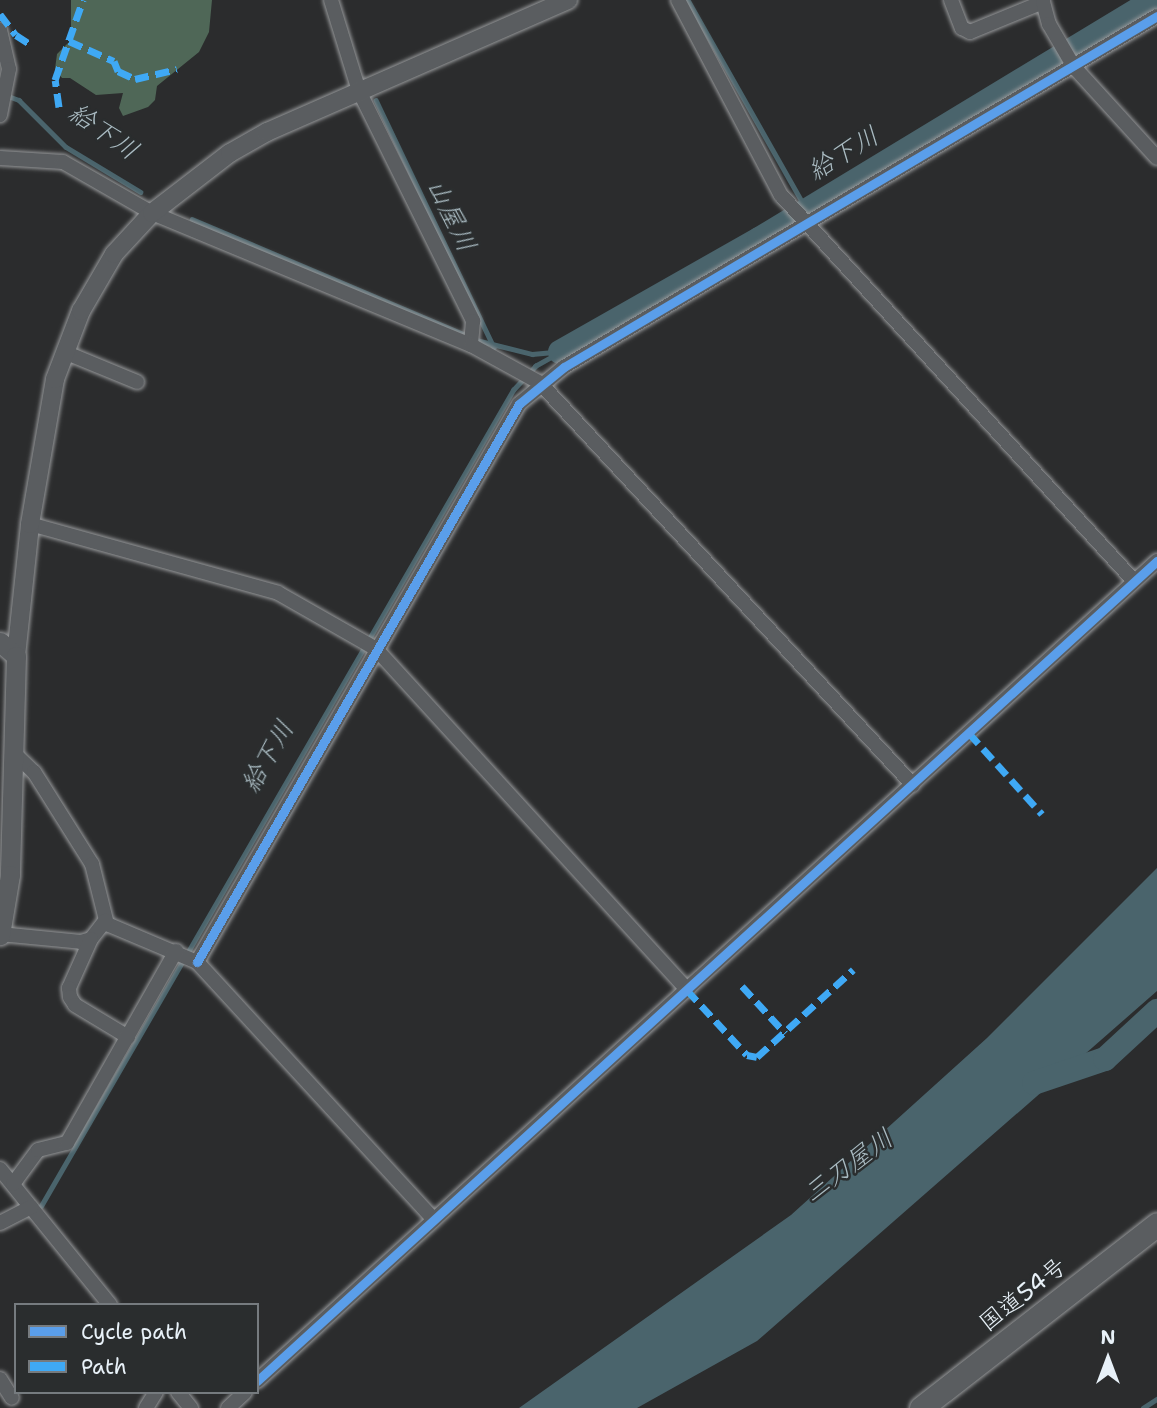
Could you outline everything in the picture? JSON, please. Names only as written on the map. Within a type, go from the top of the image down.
[{"type":"highway","name":"国道54号","points":[[921,1408],[1157,1224]]},
{"type":"main road","points":[[0,642],[16,656],[10,876],[0,934]]},
{"type":"street","points":[[331,0],[351,55],[359,91],[462,298],[473,340]]},
{"type":"street","points":[[678,0],[771,179],[790,205],[1134,581]]},
{"type":"street","points":[[951,0],[962,28],[970,32],[1044,1],[1049,24],[1074,67],[1157,158]]},
{"type":"street","points":[[16,656],[30,524],[48,414],[64,352],[102,272],[152,213],[230,153],[359,91],[565,1]]},
{"type":"street","points":[[13,1184],[38,1150],[66,1143],[128,1037],[186,956],[370,645],[519,404],[537,382],[1157,16]]},
{"type":"street","points":[[0,30],[9,55],[3,102]]},
{"type":"street","points":[[0,158],[63,162],[152,213],[473,340],[537,382],[913,785]]},
{"type":"street","points":[[64,352],[137,382]]},
{"type":"street","points":[[30,524],[278,593],[370,645],[687,990]]},
{"type":"street","points":[[259,1379],[1157,561]]},
{"type":"street","points":[[14,753],[34,772],[92,864],[104,921],[91,939],[69,988],[70,997],[75,1005],[128,1037]]},
{"type":"street","points":[[104,921],[186,956],[434,1220]]},
{"type":"street","points":[[0,934],[91,939]]},
{"type":"street","points":[[0,1169],[108,1303]]},
{"type":"street","points":[[0,1223],[31,1207]]},
{"type":"street","points":[[0,1379],[12,1398]]},
{"type":"street","points":[[180,1394],[191,1408]]},
{"type":"street","points":[[228,1408],[243,1394]]},
{"type":"green space","points":[[71,0],[212,0],[209,32],[199,52],[157,86],[155,100],[148,107],[123,116],[119,108],[123,93],[96,95],[70,78],[62,78],[55,69],[57,54],[71,40]]},
{"type":"water","points":[[1157,868],[1157,991],[757,1341],[637,1408],[519,1408],[791,1215],[987,1038]]},
{"type":"waterway","points":[[688,0],[807,210]]},
{"type":"waterway","name":"給下川","points":[[560,352],[759,239],[1153,0]]},
{"type":"waterway","name":"給下川","points":[[8,96],[19,100],[66,147],[141,192]]},
{"type":"waterway","name":"山屋川","points":[[376,100],[494,347]]},
{"type":"waterway","name":"給下川","points":[[192,219],[468,336]]},
{"type":"waterway","name":"給下川","points":[[476,340],[532,354],[556,352]]},
{"type":"waterway","name":"給下川","points":[[41,1206],[513,390],[535,366],[560,352]]},
{"type":"waterway","name":"三刀屋川","points":[[1034,1083],[1105,1059],[1157,1011]]},
{"type":"waterway","points":[[1143,1408],[1157,1399]]},
{"type":"marked path","points":[[59,107],[55,80],[83,0]]},
{"type":"marked path","points":[[0,14],[16,35],[33,46]]},
{"type":"marked path","points":[[69,41],[114,61],[118,71],[135,79],[177,69]]},
{"type":"marked path","points":[[969,733],[1042,814]]},
{"type":"marked path","points":[[687,990],[747,1055],[757,1057],[853,970]]},
{"type":"marked path","points":[[742,986],[785,1033]]},
{"type":"cycle path","points":[[197,962],[519,404],[564,367],[1157,16]]},
{"type":"cycle path","points":[[259,1379],[1157,561]]}]
